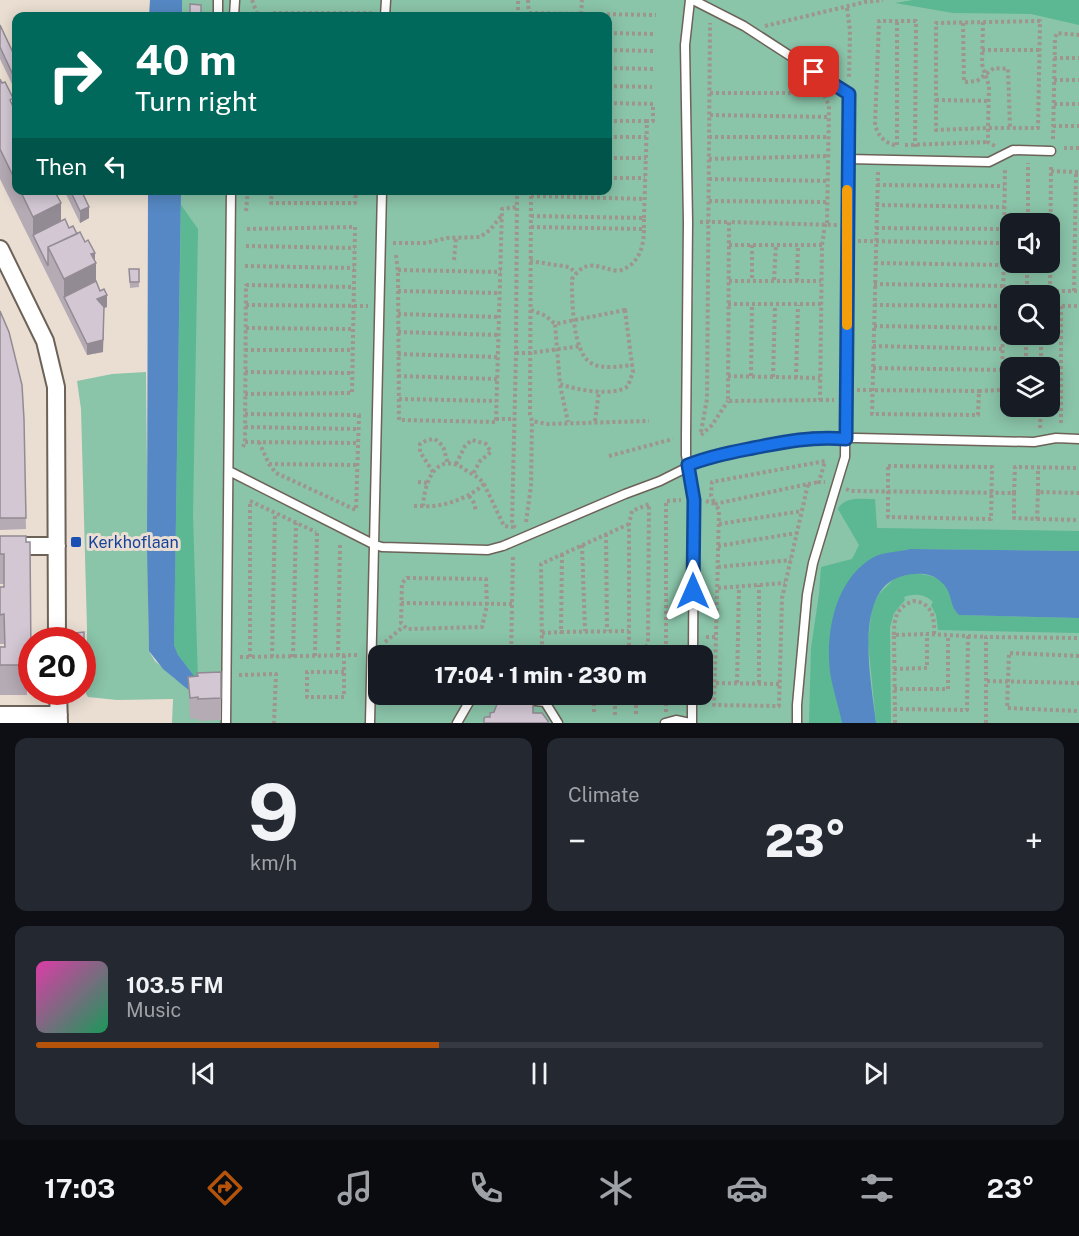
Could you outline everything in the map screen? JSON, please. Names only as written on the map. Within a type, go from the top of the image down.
[{"type":"street","points":[[0,249],[45,341],[56,387],[57,627]]},
{"type":"street","points":[[0,546],[57,546]]},
{"type":"street","points":[[0,715],[59,719]]},
{"type":"lane","points":[[693,645],[694,500],[686,436],[688,222],[686,45],[692,0],[744,26],[849,94],[845,457],[813,563],[807,595],[797,723]]},
{"type":"lane","points":[[847,159],[989,162],[1013,150],[1051,151]]},
{"type":"lane","points":[[226,723],[230,195]]},
{"type":"lane","points":[[370,723],[382,195]]},
{"type":"lane","points":[[229,471],[381,547],[488,549],[514,543],[660,481],[688,465],[712,456],[788,441],[813,437],[1040,441],[1061,438],[1079,439]]},
{"type":"lane","points":[[457,723],[472,697],[545,702],[558,723]]},
{"type":"lane","points":[[665,723],[676,720],[691,723],[692,705]]},
{"type":"path","points":[[744,26],[758,27],[865,2],[883,0]]},
{"type":"path","points":[[847,8],[850,30],[849,94]]},
{"type":"path","points":[[688,465],[698,454],[707,399],[710,10]]},
{"type":"path","points":[[612,14],[656,15]]},
{"type":"path","points":[[916,161],[915,145],[916,21],[879,21],[875,125],[878,132],[888,144],[897,145],[915,145],[988,142],[992,144],[1005,155],[1004,213]]},
{"type":"path","points":[[897,21],[897,145]]},
{"type":"path","points":[[1040,21],[1038,128],[936,130],[936,23],[983,22],[1040,21]]},
{"type":"path","points":[[963,22],[964,82],[977,81],[994,68],[1008,69],[1010,128]]},
{"type":"path","points":[[983,22],[982,64],[989,86],[988,142]]},
{"type":"path","points":[[612,33],[655,34]]},
{"type":"path","points":[[612,50],[654,51]]},
{"type":"path","points":[[982,50],[1039,50]]},
{"type":"path","points":[[1054,58],[1079,58]]},
{"type":"path","points":[[612,68],[654,69]]},
{"type":"path","points":[[1054,80],[1079,80]]},
{"type":"path","points":[[612,86],[652,87]]},
{"type":"path","points":[[710,93],[816,93],[825,97],[830,106],[828,202],[822,245],[820,400]]},
{"type":"path","points":[[936,100],[989,101]]},
{"type":"path","points":[[612,103],[653,104],[653,121],[612,122]]},
{"type":"path","points":[[1054,104],[1079,104]]},
{"type":"path","points":[[710,116],[829,117]]},
{"type":"path","points":[[633,365],[602,367],[586,359],[573,320],[572,279],[584,267],[591,265],[618,272],[631,266],[641,249],[644,229],[646,121]]},
{"type":"path","points":[[1053,126],[1079,126]]},
{"type":"path","points":[[612,137],[646,137]]},
{"type":"path","points":[[709,137],[829,137]]},
{"type":"path","points":[[1028,213],[1029,151]]},
{"type":"path","points":[[709,159],[828,156]]},
{"type":"path","points":[[612,158],[646,159]]},
{"type":"path","points":[[1051,171],[1077,172],[1076,291],[1060,291]]},
{"type":"path","points":[[885,172],[877,174],[876,185],[872,414],[978,415],[979,391]]},
{"type":"path","points":[[612,178],[645,178]]},
{"type":"path","points":[[709,179],[828,181]]},
{"type":"path","points":[[876,185],[1004,186]]},
{"type":"path","points":[[272,195],[271,203],[356,203],[356,195]]},
{"type":"path","points":[[517,195],[512,523],[517,533]]},
{"type":"path","points":[[511,645],[514,543],[517,533],[525,527],[531,486],[531,196],[645,199]]},
{"type":"path","points":[[709,201],[828,202]]},
{"type":"path","points":[[876,205],[1004,207]]},
{"type":"path","points":[[496,419],[502,209],[517,207]]},
{"type":"path","points":[[393,243],[426,243],[480,237],[490,230],[502,215]]},
{"type":"path","points":[[531,216],[644,218]]},
{"type":"path","points":[[707,222],[834,225]]},
{"type":"path","points":[[700,435],[712,425],[728,401],[729,222]]},
{"type":"path","points":[[245,393],[352,393],[355,248],[355,227],[246,229]]},
{"type":"path","points":[[531,227],[644,229]]},
{"type":"path","points":[[381,228],[391,237],[398,270],[399,420],[496,422],[496,419],[515,419]]},
{"type":"path","points":[[876,228],[1000,229]]},
{"type":"path","points":[[454,260],[456,238]]},
{"type":"path","points":[[857,241],[1000,243]]},
{"type":"path","points":[[729,245],[822,245]]},
{"type":"path","points":[[752,245],[752,280]]},
{"type":"path","points":[[774,280],[776,245]]},
{"type":"path","points":[[797,281],[798,245]]},
{"type":"path","points":[[246,246],[355,248]]},
{"type":"path","points":[[530,261],[569,267],[576,273]]},
{"type":"path","points":[[875,263],[1000,265]]},
{"type":"path","points":[[245,266],[354,268]]},
{"type":"path","points":[[398,270],[501,272]]},
{"type":"path","points":[[874,284],[1004,285],[1004,273]]},
{"type":"path","points":[[729,281],[821,281]]},
{"type":"path","points":[[246,285],[354,287]]},
{"type":"path","points":[[398,291],[500,293]]},
{"type":"path","points":[[728,304],[821,304]]},
{"type":"path","points":[[751,376],[752,304]]},
{"type":"path","points":[[246,305],[368,306]]},
{"type":"path","points":[[773,377],[775,305]]},
{"type":"path","points":[[796,378],[798,305]]},
{"type":"path","points":[[874,305],[1000,306]]},
{"type":"path","points":[[1061,438],[1061,306],[1079,306]]},
{"type":"path","points":[[531,310],[546,316],[555,324],[560,384],[568,422]]},
{"type":"path","points":[[555,324],[625,310],[633,365],[631,381],[625,389],[613,392],[599,391],[560,384]]},
{"type":"path","points":[[398,314],[499,317]]},
{"type":"path","points":[[874,326],[1000,328]]},
{"type":"path","points":[[242,328],[353,328]]},
{"type":"path","points":[[399,332],[499,334]]},
{"type":"path","points":[[1003,345],[1003,357]]},
{"type":"path","points":[[516,353],[580,346]]},
{"type":"path","points":[[873,346],[1003,349]]},
{"type":"path","points":[[245,350],[353,350]]},
{"type":"path","points":[[398,354],[498,357]]},
{"type":"path","points":[[873,368],[1000,370]]},
{"type":"path","points":[[245,372],[353,373]]},
{"type":"path","points":[[398,376],[497,379]]},
{"type":"path","points":[[728,376],[820,378]]},
{"type":"path","points":[[856,390],[1000,390]]},
{"type":"path","points":[[595,421],[599,391]]},
{"type":"path","points":[[399,399],[496,401]]},
{"type":"path","points":[[728,401],[830,400]]},
{"type":"path","points":[[245,414],[359,416],[356,510],[276,473],[269,464],[259,442]]},
{"type":"path","points":[[1040,441],[1041,417]]},
{"type":"path","points":[[532,421],[548,424],[649,421]]},
{"type":"path","points":[[245,427],[358,429]]},
{"type":"path","points":[[609,456],[686,436]]},
{"type":"path","points":[[433,472],[420,452],[420,444],[423,441],[435,439],[441,443],[448,464]]},
{"type":"path","points":[[456,465],[472,440],[486,444],[490,454],[480,461],[472,474]]},
{"type":"path","points":[[245,442],[358,443]]},
{"type":"path","points":[[706,501],[715,504],[808,484],[822,482],[825,461],[712,482],[711,496],[715,504],[719,510],[714,705],[779,706],[782,598],[808,484]]},
{"type":"path","points":[[269,464],[358,465]]},
{"type":"path","points":[[423,506],[433,472],[448,464],[456,465],[480,478],[504,526],[514,527]]},
{"type":"path","points":[[888,466],[992,467],[991,519],[888,517],[887,492],[888,466]]},
{"type":"path","points":[[1079,468],[1015,467],[1014,493],[1014,519],[1079,520]]},
{"type":"path","points":[[1036,519],[1038,468]]},
{"type":"path","points":[[418,482],[428,483]]},
{"type":"path","points":[[414,506],[437,506],[469,496],[484,484]]},
{"type":"path","points":[[837,485],[851,491],[1014,493]]},
{"type":"path","points":[[1038,492],[1079,493]]},
{"type":"path","points":[[469,496],[476,511]]},
{"type":"path","points":[[666,645],[666,501],[694,500]]},
{"type":"path","points":[[250,657],[250,501],[325,537]]},
{"type":"path","points":[[629,645],[629,524],[632,511],[649,504],[647,645]]},
{"type":"path","points":[[719,524],[802,511]]},
{"type":"path","points":[[272,657],[275,513]]},
{"type":"path","points":[[293,657],[296,523]]},
{"type":"path","points":[[542,645],[541,564],[629,524]]},
{"type":"path","points":[[315,656],[317,533]]},
{"type":"path","points":[[718,546],[796,533]]},
{"type":"path","points":[[606,534],[607,631]]},
{"type":"path","points":[[332,540],[350,549]]},
{"type":"path","points":[[338,656],[340,544]]},
{"type":"path","points":[[582,545],[585,631]]},
{"type":"path","points":[[561,632],[562,554]]},
{"type":"path","points":[[718,567],[791,560]]},
{"type":"path","points":[[407,578],[486,579],[487,605],[484,624],[479,628],[407,629],[401,623],[402,583],[407,578]]},
{"type":"path","points":[[718,588],[785,582]]},
{"type":"path","points":[[759,585],[759,683]]},
{"type":"path","points":[[737,683],[739,587]]},
{"type":"path","points":[[894,723],[896,615],[904,606],[913,601],[923,603],[932,612],[934,634]]},
{"type":"path","points":[[401,603],[512,604]]},
{"type":"path","points":[[542,633],[629,631]]},
{"type":"path","points":[[894,669],[927,668],[927,634]]},
{"type":"path","points":[[894,635],[1079,638]]},
{"type":"path","points":[[894,689],[948,689],[948,635]]},
{"type":"path","points":[[894,709],[967,710],[968,636]]},
{"type":"path","points":[[693,637],[716,637]]},
{"type":"path","points":[[986,637],[986,723]]},
{"type":"path","points":[[357,655],[358,644]]},
{"type":"path","points":[[1079,656],[1010,654],[1007,708],[1079,711]]},
{"type":"path","points":[[344,656],[344,672],[344,697],[307,697],[307,672],[344,672]]},
{"type":"path","points":[[226,675],[276,675],[274,723]]},
{"type":"path","points":[[987,681],[1079,683]]},
{"type":"path","points":[[716,683],[780,684]]},
{"type":"path","points":[[594,705],[594,712]]},
{"type":"path","points":[[615,705],[615,716]]},
{"type":"path","points":[[636,705],[636,714]]},
{"type":"green space","points":[[166,0],[1079,0],[1079,723],[172,723],[173,699],[117,700],[96,698],[96,627],[87,627],[81,409],[77,381],[112,374],[146,372],[149,651],[155,661],[175,679],[163,195],[612,195],[612,12],[166,12]]},
{"type":"green space","points":[[913,0],[1079,0],[1079,25],[1031,14],[953,13],[895,3]]},
{"type":"green space","points":[[181,205],[198,229],[193,515],[198,681],[178,655],[174,645]]},
{"type":"green space","points":[[875,499],[877,528],[1079,531],[1079,551],[910,549],[875,557],[856,574],[839,707],[842,723],[809,723],[811,648],[821,567],[852,559],[859,545],[838,509],[849,500]]},
{"type":"green space","points":[[914,573],[935,578],[944,583],[959,615],[1079,618],[1079,633],[938,630],[936,615],[931,605],[933,602],[920,595],[904,597],[905,600],[894,613],[890,627],[891,723],[876,723],[868,642],[872,607],[879,594],[895,578]]},
{"type":"water","points":[[150,0],[182,0],[182,12],[149,12]]},
{"type":"water","points":[[148,195],[181,195],[174,645],[178,655],[198,681],[196,696],[163,669],[149,651]]},
{"type":"water","points":[[910,549],[1079,551],[1079,618],[959,615],[955,611],[947,589],[939,580],[922,574],[903,576],[887,584],[876,599],[871,618],[868,640],[869,663],[876,723],[842,723],[829,662],[831,627],[841,594],[849,579],[874,557]]},
{"type":"building","points":[[190,4],[201,5],[201,12],[190,12]]},
{"type":"building","points":[[0,25],[12,50],[12,73],[0,47]]},
{"type":"building","points":[[0,79],[2,83],[5,82],[12,96],[10,100],[12,104],[12,174],[0,149]]},
{"type":"building","points":[[22,195],[57,195],[61,203],[33,217]]},
{"type":"building","points":[[72,195],[83,195],[89,207],[80,211]]},
{"type":"building","points":[[65,219],[69,228],[73,226],[77,234],[48,247],[48,266],[33,235]]},
{"type":"building","points":[[80,232],[85,242],[88,240],[95,253],[91,254],[96,263],[64,279],[48,247]]},
{"type":"building","points":[[129,269],[139,269],[139,282],[130,282]]},
{"type":"building","points":[[96,281],[100,291],[104,289],[107,295],[97,299],[104,307],[103,340],[87,344],[64,297]]},
{"type":"building","points":[[0,311],[9,332],[22,385],[26,518],[0,518]]},
{"type":"building","points":[[0,536],[26,536],[26,542],[30,542],[31,627],[18,627],[18,665],[0,665],[0,647],[5,647],[4,614],[0,615],[0,587],[4,587],[4,554],[0,554]]},
{"type":"building","points":[[221,672],[221,698],[190,698],[188,677],[198,676],[197,673]]},
{"type":"building","points":[[497,705],[533,705],[533,713],[542,713],[548,723],[484,723],[485,717],[490,717],[490,713],[494,712]]},
{"type":"slow traffic","points":[[847,190],[847,325]]},
{"type":"place","name":"Kerkhoflaan","points":[[76,542]]},
{"type":"route","points":[[693,591],[694,500],[688,465],[712,456],[788,441],[813,437],[846,439],[849,94],[814,72]]}]
